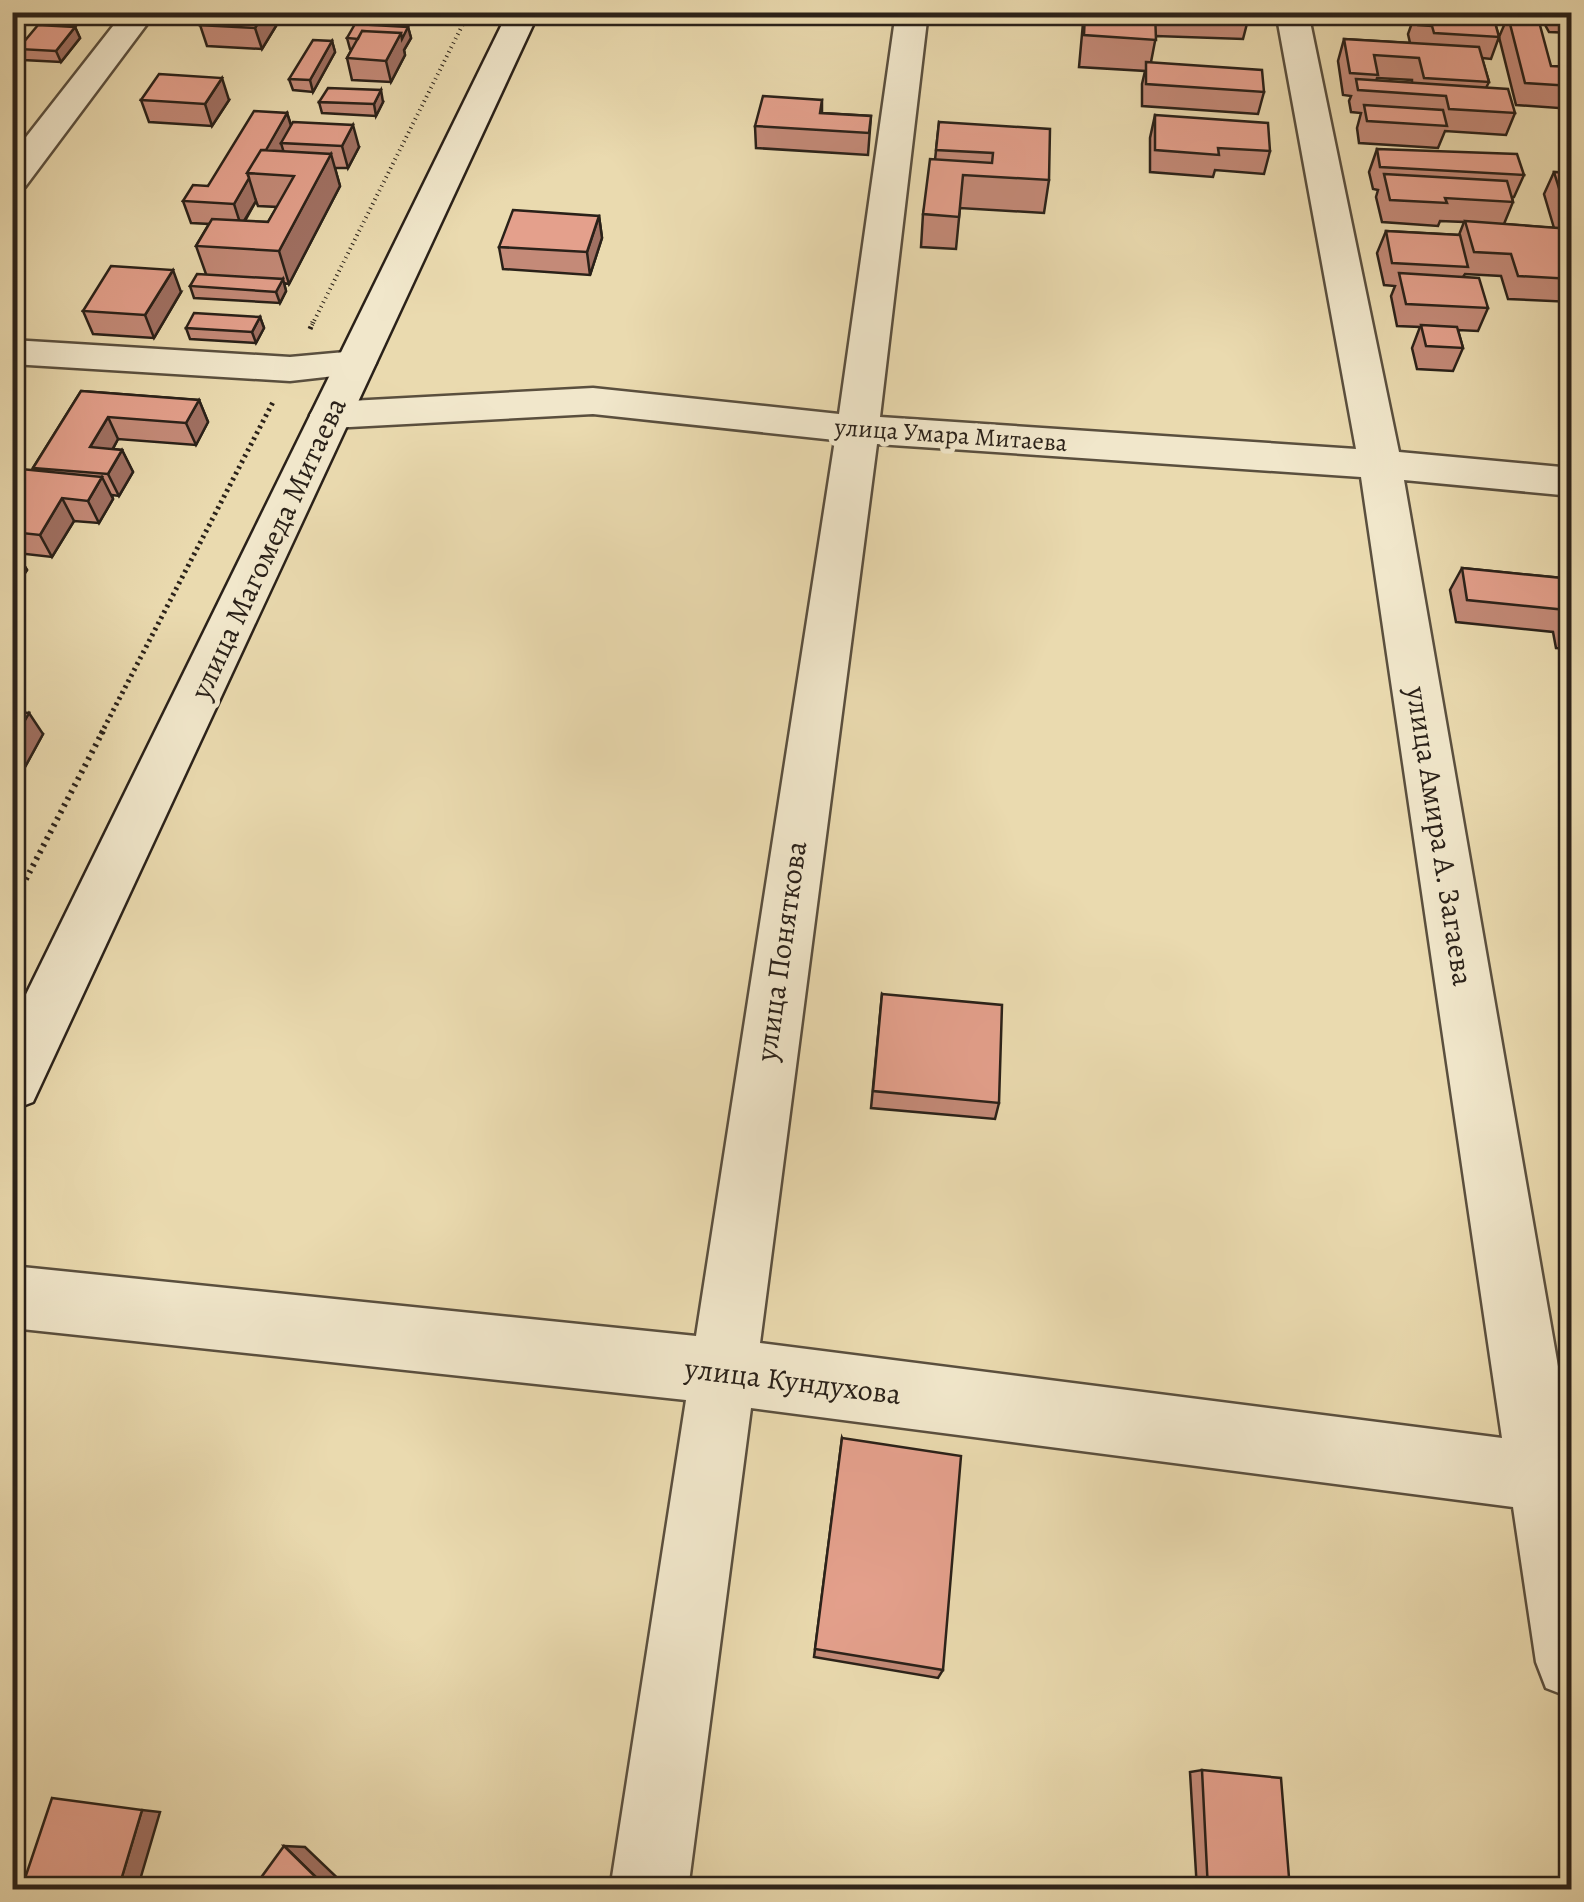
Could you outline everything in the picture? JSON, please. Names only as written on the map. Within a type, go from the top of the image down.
[{"type":"street","points":[[12,179],[141,12]]},
{"type":"street","name":"улица Магомеда Митаева","points":[[12,1084],[524,12]]},
{"type":"street","name":"улица Поняткова","points":[[649,1890],[857,429],[912,12]]},
{"type":"street","name":"улица Амира А. Загаева","points":[[1292,12],[1380,464],[1557,1479],[1572,1662]]},
{"type":"street","points":[[12,352],[290,370],[356,363]]},
{"type":"street","name":"улица Умара Митаева","points":[[331,416],[593,402],[857,429],[1380,464],[1572,482]]},
{"type":"street","name":"улица Кундухова","points":[[12,1297],[722,1372],[1557,1479]]},
{"type":"path","points":[[12,906],[290,370],[469,12]]},
{"type":"building","points":[[208,12],[265,12],[255,28],[200,25]]},
{"type":"building","points":[[1085,12],[1155,12],[1156,40],[1084,35]]},
{"type":"building","points":[[1415,12],[1492,12],[1499,37],[1434,33],[1432,26],[1418,25]]},
{"type":"building","points":[[1508,16],[1538,18],[1551,66],[1572,67],[1572,86],[1525,83]]},
{"type":"building","points":[[355,24],[408,27],[402,39],[401,33],[362,31],[358,39],[347,38]]},
{"type":"building","points":[[38,25],[75,27],[56,51],[18,49]]},
{"type":"building","points":[[362,31],[401,33],[386,61],[347,58]]},
{"type":"building","points":[[1344,39],[1479,47],[1489,82],[1424,78],[1419,58],[1374,55],[1378,75],[1350,73]]},
{"type":"building","points":[[313,40],[332,41],[310,80],[289,79]]},
{"type":"building","points":[[1146,62],[1262,70],[1264,92],[1146,84]]},
{"type":"building","points":[[159,74],[222,78],[205,104],[141,100]]},
{"type":"building","points":[[1356,79],[1508,89],[1515,113],[1449,109],[1446,96],[1358,90]]},
{"type":"building","points":[[328,88],[381,90],[374,104],[319,102]]},
{"type":"building","points":[[763,96],[822,100],[820,113],[871,116],[869,133],[755,126]]},
{"type":"building","points":[[1364,105],[1443,110],[1447,126],[1367,121]]},
{"type":"building","points":[[254,111],[287,113],[266,150],[261,150],[247,173],[249,178],[234,204],[183,201],[193,185],[208,186]]},
{"type":"building","points":[[1155,115],[1268,123],[1270,151],[1218,148],[1219,155],[1155,150]]},
{"type":"building","points":[[293,122],[353,125],[342,146],[281,143]]},
{"type":"building","points":[[939,122],[1050,129],[1049,180],[963,175],[959,217],[923,214],[930,159],[992,163],[993,153],[936,150]]},
{"type":"building","points":[[1377,149],[1517,154],[1524,175],[1380,167]]},
{"type":"building","points":[[261,150],[331,154],[279,251],[196,246],[212,219],[268,222],[294,176],[247,173]]},
{"type":"building","points":[[1554,172],[1572,173],[1572,224],[1570,224]]},
{"type":"building","points":[[1384,174],[1507,181],[1513,202],[1390,200]]},
{"type":"building","points":[[513,210],[599,216],[587,252],[499,247]]},
{"type":"building","points":[[1465,221],[1572,229],[1572,279],[1518,276],[1511,254],[1474,252]]},
{"type":"building","points":[[1386,231],[1460,235],[1468,267],[1392,263]]},
{"type":"building","points":[[111,266],[173,270],[145,315],[83,311]]},
{"type":"building","points":[[1399,273],[1479,278],[1488,308],[1406,304]]},
{"type":"building","points":[[197,274],[283,279],[276,292],[190,286]]},
{"type":"building","points":[[194,313],[260,317],[252,332],[186,328]]},
{"type":"building","points":[[1421,325],[1457,327],[1463,348],[1426,346]]},
{"type":"building","points":[[81,391],[199,400],[186,423],[108,417],[90,447],[122,450],[108,474],[33,468]]},
{"type":"building","points":[[21,469],[102,477],[88,501],[62,498],[40,535],[12,532],[12,483]]},
{"type":"building","points":[[1462,568],[1572,579],[1572,626],[1566,610],[1467,600]]},
{"type":"building","points":[[12,712],[29,713],[12,743]]},
{"type":"building","points":[[882,994],[1002,1005],[999,1103],[873,1091]]},
{"type":"building","points":[[842,1438],[961,1456],[943,1670],[815,1649]]},
{"type":"building","points":[[1202,1770],[1281,1778],[1290,1890],[1208,1890]]},
{"type":"building","points":[[52,1798],[142,1810],[118,1890],[21,1890]]},
{"type":"building","points":[[284,1846],[329,1890],[252,1890]]}]
